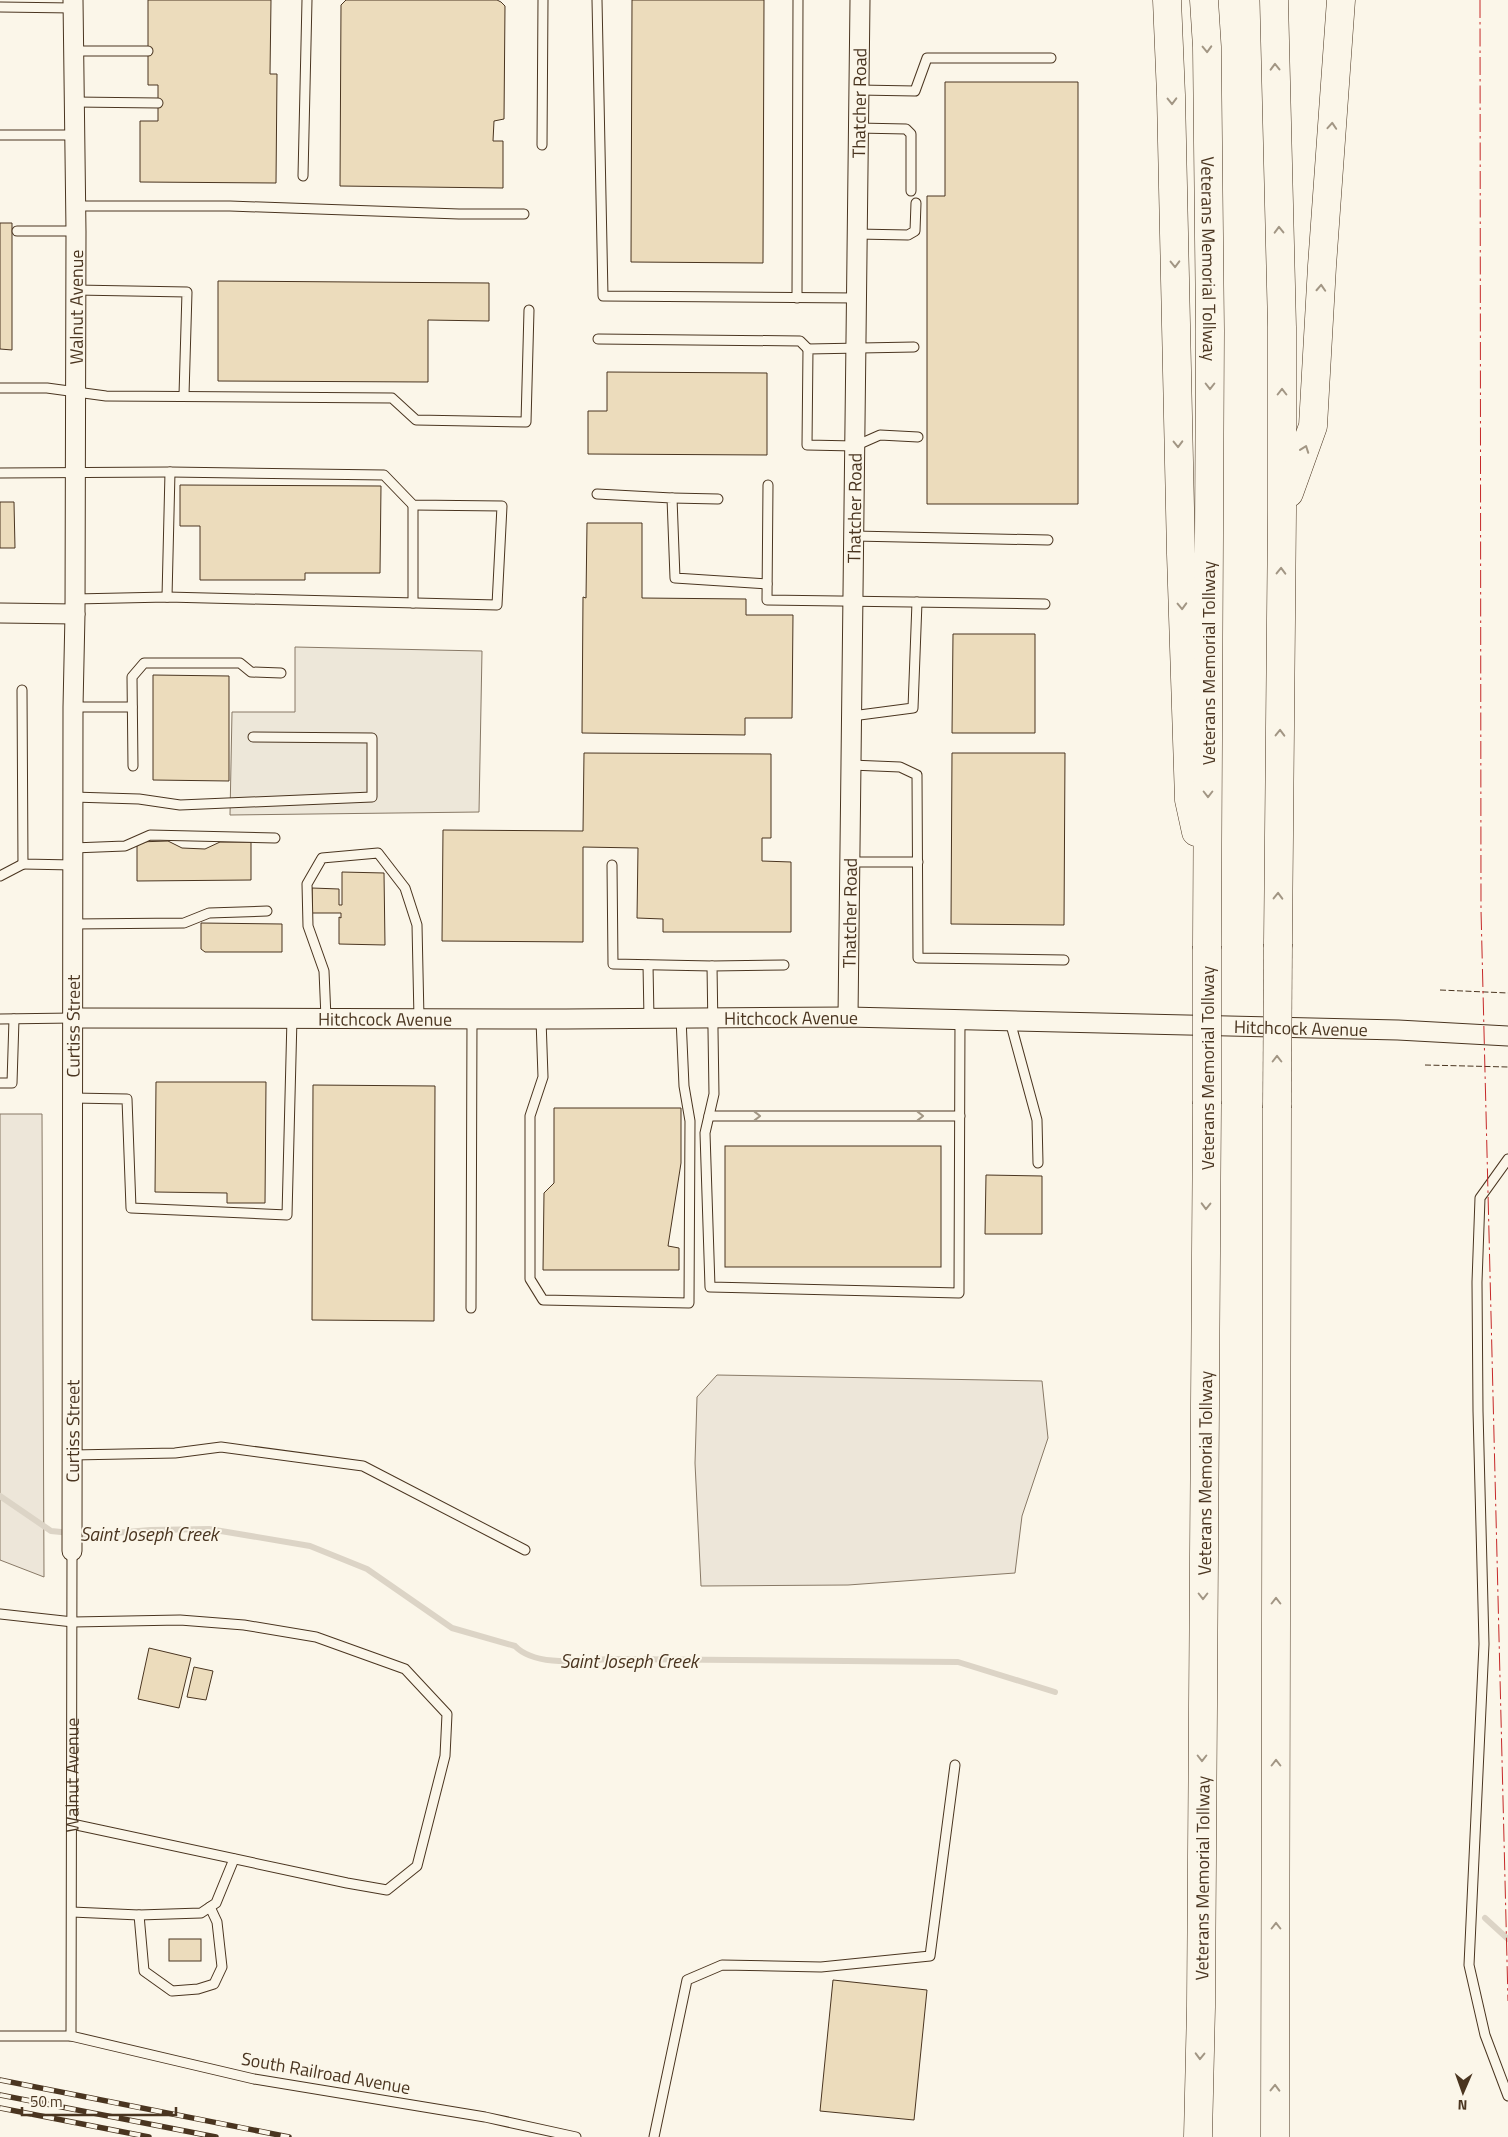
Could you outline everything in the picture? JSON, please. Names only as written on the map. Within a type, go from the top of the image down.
[{"type":"highway","points":[[1167,0],[1172,95],[1180,554],[1189,800],[1208,885]]},
{"type":"highway","name":"Veterans Memorial Tollway","points":[[1196,2130],[1201,2007],[1208,885],[1210,321],[1207,47],[1204,0]]},
{"type":"highway","points":[[1274,0],[1282,327],[1277,1108],[1275,2137]]},
{"type":"highway","points":[[1282,511],[1313,426],[1322,256],[1341,0]]},
{"type":"street","name":"Thatcher Road","points":[[848,1017],[860,0]]},
{"type":"street","name":"Walnut Avenue","points":[[73,4],[76,206],[75,606]]},
{"type":"street","points":[[0,613],[75,606]]},
{"type":"street","name":"Curtiss Street","points":[[73,1514],[73,707],[75,606]]},
{"type":"street","name":"Hitchcock Avenue","points":[[73,1018],[848,1017],[1398,1030],[1508,1036]]},
{"type":"street","name":"Walnut Avenue","points":[[72,1551],[73,1514]]},
{"type":"lane","points":[[304,176],[307,0]]},
{"type":"lane","points":[[542,145],[543,0]]},
{"type":"lane","points":[[597,0],[603,296],[856,298]]},
{"type":"lane","points":[[797,298],[798,0]]},
{"type":"lane","points":[[0,7],[73,4]]},
{"type":"lane","points":[[74,51],[148,51]]},
{"type":"lane","points":[[859,90],[915,92],[927,58],[1051,58]]},
{"type":"lane","points":[[75,102],[158,103]]},
{"type":"lane","points":[[858,128],[906,129],[911,134],[910,191]]},
{"type":"lane","points":[[0,135],[75,135]]},
{"type":"lane","points":[[857,234],[908,235],[915,231],[916,203]]},
{"type":"lane","points":[[76,206],[230,206],[459,214],[524,214]]},
{"type":"lane","points":[[17,231],[76,231]]},
{"type":"lane","points":[[76,290],[187,292],[184,395]]},
{"type":"lane","points":[[0,388],[47,388],[104,396],[184,395],[392,398],[416,420],[526,422],[529,310]]},
{"type":"lane","points":[[598,339],[800,342],[808,349],[914,347]]},
{"type":"lane","points":[[808,349],[807,445],[855,446],[880,435],[918,436]]},
{"type":"lane","points":[[167,597],[170,472]]},
{"type":"lane","points":[[0,473],[170,472],[384,475],[413,505],[413,603]]},
{"type":"lane","points":[[768,485],[766,600],[1045,604]]},
{"type":"lane","points":[[597,494],[718,499]]},
{"type":"lane","points":[[672,498],[675,578],[767,584]]},
{"type":"lane","points":[[75,606],[167,597],[497,605],[502,506],[413,505]]},
{"type":"lane","points":[[854,536],[1048,540]]},
{"type":"lane","points":[[852,716],[913,708],[917,602]]},
{"type":"lane","points":[[133,766],[132,678],[144,663],[240,663],[251,672],[281,673]]},
{"type":"lane","points":[[22,690],[23,864]]},
{"type":"lane","points":[[73,707],[132,707]]},
{"type":"lane","points":[[73,797],[139,799],[180,805],[372,797],[372,738],[253,737]]},
{"type":"lane","points":[[851,765],[900,767],[917,775],[918,958],[1064,960]]},
{"type":"lane","points":[[0,876],[23,864],[73,857],[125,846],[150,835],[275,838]]},
{"type":"lane","points":[[326,1018],[324,971],[308,926],[307,884],[322,858],[378,853],[405,888],[417,925],[419,1018]]},
{"type":"lane","points":[[850,862],[918,862]]},
{"type":"lane","points":[[612,865],[613,964],[784,965]]},
{"type":"lane","points":[[73,924],[184,923],[209,913],[267,911]]},
{"type":"lane","points":[[648,965],[649,1018]]},
{"type":"lane","points":[[712,966],[714,1094],[705,1133],[710,1287],[959,1293],[960,1020]]},
{"type":"lane","points":[[0,1019],[73,1018]]},
{"type":"lane","points":[[73,1098],[127,1099],[131,1208],[287,1216],[292,1018]]},
{"type":"lane","points":[[471,1308],[472,1018]]},
{"type":"lane","points":[[541,1018],[543,1077],[530,1116],[530,1279],[543,1300],[689,1303],[690,1121],[684,1086],[680,1018]]},
{"type":"lane","points":[[0,1083],[12,1083],[14,1019]]},
{"type":"lane","points":[[1010,1020],[1037,1120],[1038,1163]]},
{"type":"lane","points":[[709,1116],[960,1116]]},
{"type":"lane","points":[[1508,1159],[1480,1198],[1477,1282],[1478,1411],[1484,1644],[1469,1965],[1485,2035],[1508,2096]]},
{"type":"lane","points":[[73,1455],[175,1453],[221,1447],[362,1466],[525,1550]]},
{"type":"lane","name":"Walnut Avenue","points":[[71,2036],[72,1551]]},
{"type":"lane","points":[[0,1614],[73,1622],[180,1620],[244,1625],[316,1637],[405,1670],[447,1714],[445,1756],[417,1866],[387,1890],[72,1824]]},
{"type":"lane","points":[[654,2137],[687,1980],[722,1965],[821,1967],[930,1956],[954,1765]]},
{"type":"lane","points":[[72,1912],[139,1915],[201,1913],[216,1903],[234,1859]]},
{"type":"lane","points":[[139,1915],[144,1971],[172,1991],[198,1989],[214,1984],[222,1967],[217,1922],[210,1907]]},
{"type":"lane","name":"South Railroad Avenue","points":[[0,2036],[71,2036],[254,2078],[485,2117],[576,2137]]},
{"type":"shaded area","points":[[295,647],[482,651],[479,812],[230,815],[232,712],[295,712]]},
{"type":"shaded area","points":[[0,1114],[42,1114],[44,1577],[0,1560]]},
{"type":"shaded area","points":[[717,1375],[1042,1381],[1048,1438],[1022,1516],[1015,1573],[848,1585],[701,1586],[695,1463],[697,1397]]},
{"type":"building","points":[[148,0],[271,0],[270,74],[277,74],[276,183],[140,182],[140,121],[158,121],[158,85],[148,85]]},
{"type":"building","points":[[346,0],[497,0],[505,6],[504,119],[494,121],[493,141],[503,141],[503,188],[340,186],[341,5]]},
{"type":"building","points":[[632,0],[764,0],[763,263],[631,262]]},
{"type":"building","points":[[945,82],[1078,82],[1078,504],[927,504],[927,196],[945,196]]},
{"type":"building","points":[[0,223],[12,223],[12,350],[0,349]]},
{"type":"building","points":[[218,281],[489,283],[489,321],[428,320],[428,382],[218,381]]},
{"type":"building","points":[[607,372],[767,373],[767,455],[588,454],[588,411],[607,411]]},
{"type":"building","points":[[180,485],[381,486],[380,573],[305,573],[305,580],[200,580],[200,526],[180,526]]},
{"type":"building","points":[[0,502],[14,502],[15,548],[0,548]]},
{"type":"building","points":[[587,523],[642,523],[642,598],[746,599],[746,615],[793,615],[792,718],[745,718],[745,735],[582,733],[583,597],[586,598]]},
{"type":"building","points":[[953,634],[1035,634],[1035,733],[952,733]]},
{"type":"building","points":[[153,675],[229,676],[229,781],[153,780]]},
{"type":"building","points":[[584,753],[771,754],[771,838],[762,838],[762,861],[791,862],[791,932],[663,932],[663,919],[637,918],[638,848],[583,847],[583,942],[442,941],[443,830],[583,831]]},
{"type":"building","points":[[952,753],[1065,753],[1064,925],[951,924]]},
{"type":"building","points":[[168,841],[182,848],[205,849],[220,842],[251,842],[251,880],[137,881],[137,842]]},
{"type":"building","points":[[342,872],[384,873],[385,945],[339,944],[339,917],[341,918],[341,913],[312,913],[312,888],[339,889],[339,905],[342,905]]},
{"type":"building","points":[[201,923],[282,924],[282,952],[205,952],[201,949]]},
{"type":"building","points":[[156,1082],[266,1082],[265,1203],[227,1203],[227,1193],[155,1192]]},
{"type":"building","points":[[313,1085],[435,1086],[434,1321],[312,1320]]},
{"type":"building","points":[[554,1108],[681,1108],[681,1163],[668,1246],[679,1248],[679,1270],[543,1270],[544,1193],[554,1183]]},
{"type":"building","points":[[725,1146],[941,1146],[941,1267],[725,1267]]},
{"type":"building","points":[[986,1175],[1042,1176],[1042,1234],[985,1234]]},
{"type":"building","points":[[149,1648],[191,1658],[179,1708],[138,1699]]},
{"type":"building","points":[[194,1667],[213,1671],[206,1700],[187,1697]]},
{"type":"building","points":[[169,1939],[201,1939],[201,1961],[169,1961]]},
{"type":"building","points":[[833,1980],[927,1990],[914,2120],[820,2111]]},
{"type":"waterway","name":"Saint Joseph Creek","points":[[0,1496],[51,1531],[91,1535],[150,1530],[209,1529],[310,1546],[367,1569],[452,1628],[515,1646],[524,1653],[548,1660],[958,1662],[1055,1692]]},
{"type":"waterway","name":"Saint Joseph Creek","points":[[1485,1918],[1508,1939]]},
{"type":"railway","points":[[0,2080],[289,2137]]},
{"type":"railway","points":[[0,2095],[216,2137]]},
{"type":"railway","points":[[0,2108],[149,2137]]},
{"type":"fence","points":[[1440,990],[1508,993]]},
{"type":"fence","points":[[1425,1065],[1508,1067]]},
{"type":"power","points":[[1480,0],[1481,910],[1508,2001]]}]
